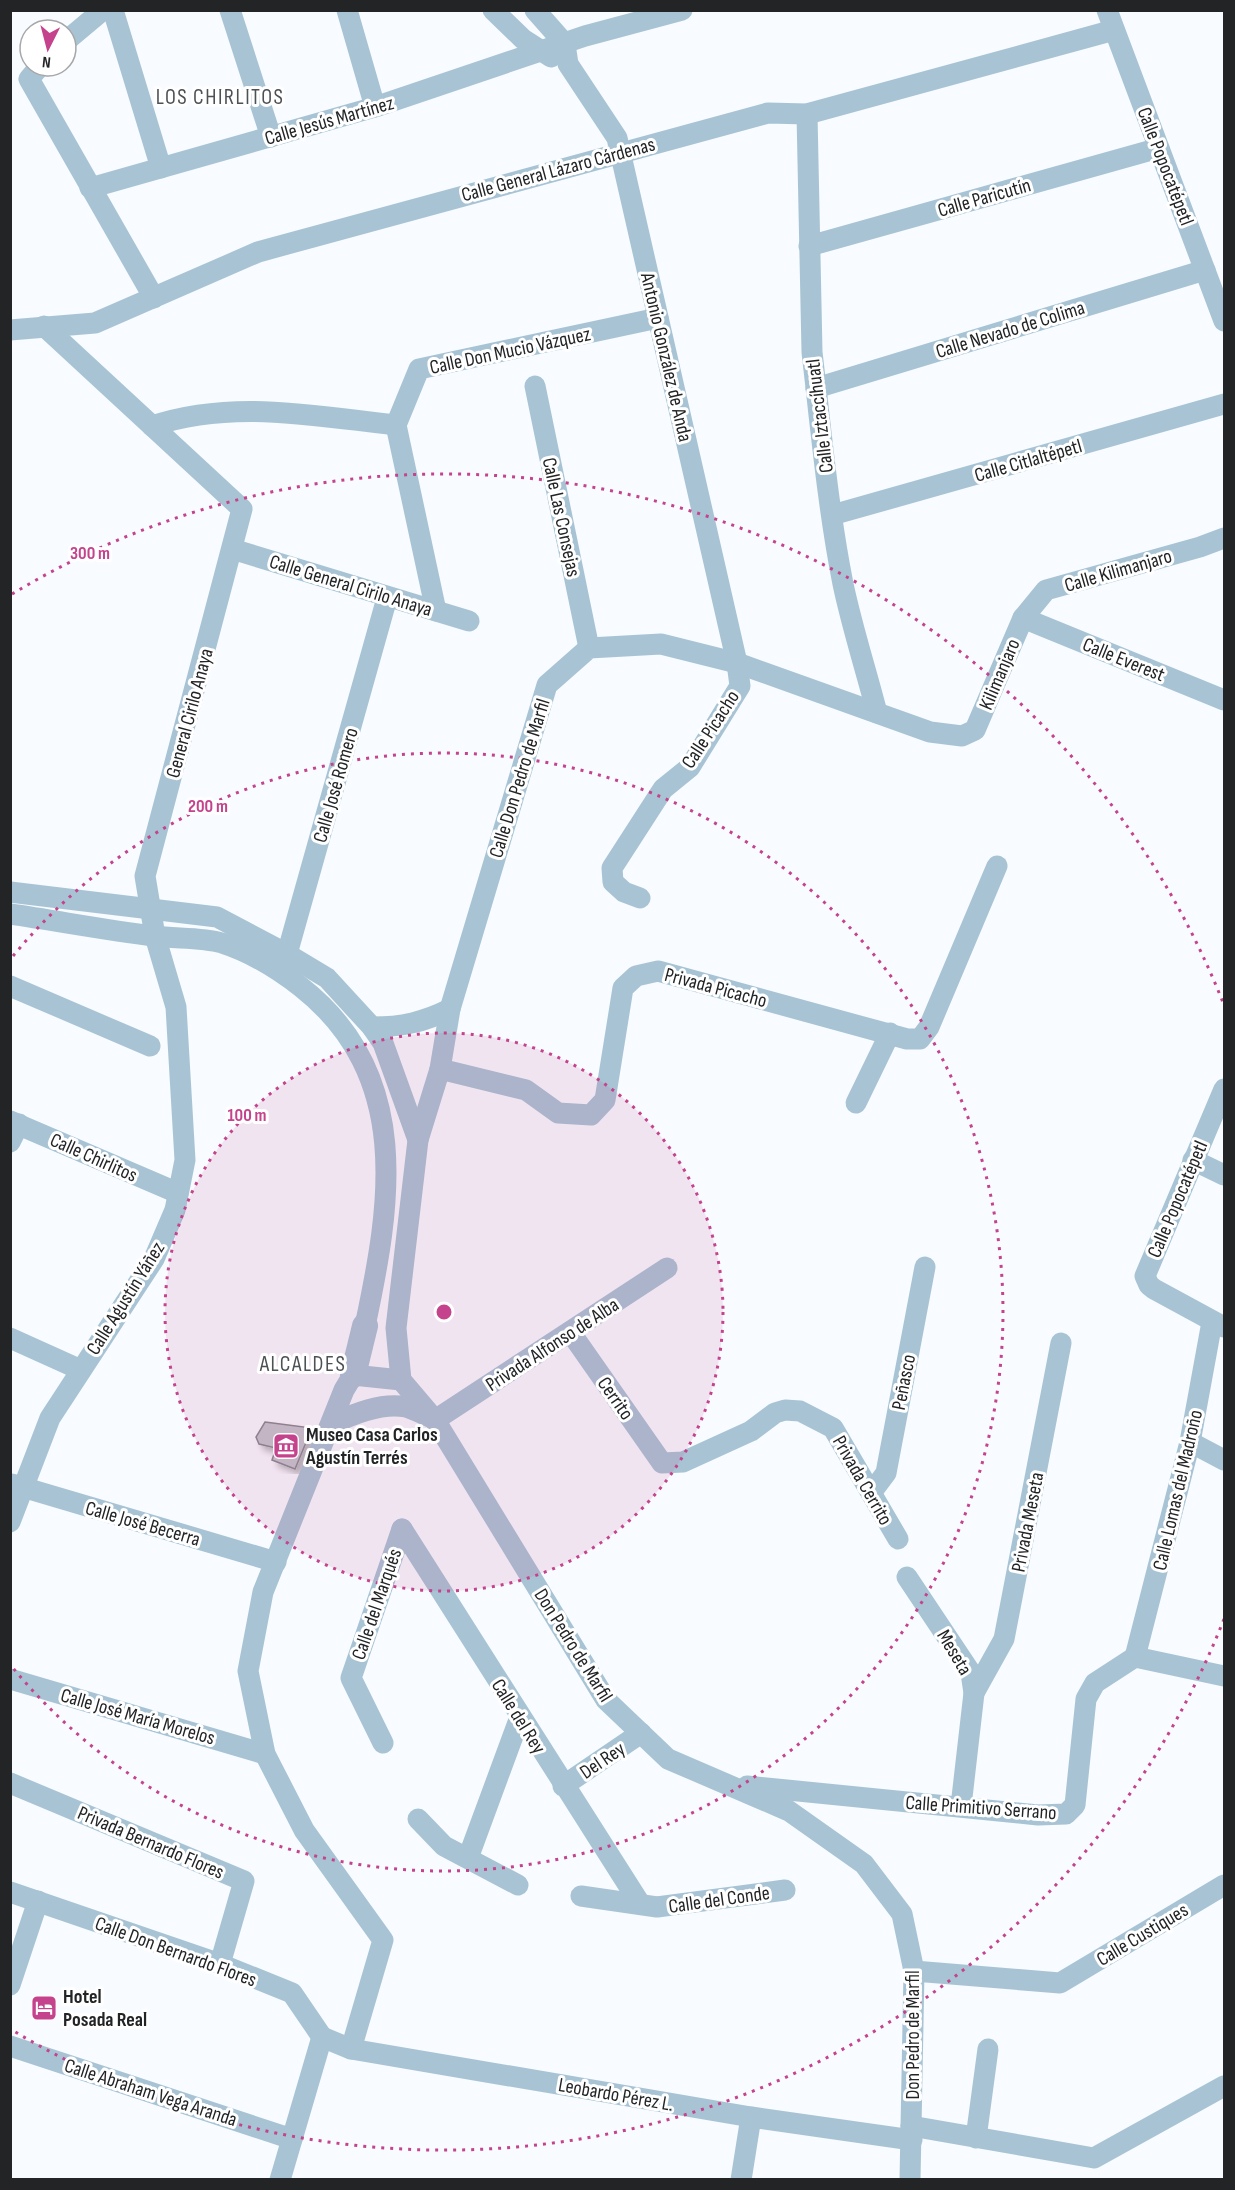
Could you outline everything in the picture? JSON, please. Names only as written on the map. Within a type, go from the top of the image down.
[{"type":"street","points":[[78,31],[103,10]]},
{"type":"street","points":[[113,10],[161,168]]},
{"type":"street","points":[[230,10],[271,137]]},
{"type":"street","points":[[347,10],[375,107]]},
{"type":"street","points":[[493,10],[542,53]]},
{"type":"street","name":"Antonio González de Anda","points":[[535,10],[566,54],[617,138],[737,663]]},
{"type":"street","name":"Calle Jesús Martínez","points":[[90,188],[375,107],[542,53],[566,54],[655,14],[682,10]]},
{"type":"street","name":"Calle General Lázaro Cárdenas","points":[[12,327],[95,323],[258,252],[768,113],[807,114],[1111,20]]},
{"type":"street","name":"Calle Popocatépetl","points":[[1111,20],[1224,321]]},
{"type":"street","points":[[37,78],[90,188],[154,298]]},
{"type":"street","name":"Calle Iztaccíhuatl","points":[[807,114],[812,352],[816,388],[843,586],[877,713]]},
{"type":"street","name":"Calle Paricutín","points":[[809,246],[1159,148]]},
{"type":"street","name":"Calle Nevado de Colima","points":[[816,388],[1205,270]]},
{"type":"street","name":"Calle Don Mucio Vázquez","points":[[396,425],[419,369],[658,318]]},
{"type":"street","points":[[44,326],[152,426],[183,415],[259,409],[396,425],[436,611]]},
{"type":"street","name":"Calle Las Consejas","points":[[535,386],[589,648]]},
{"type":"street","name":"Calle Citlaltépetl","points":[[832,515],[1224,404]]},
{"type":"street","name":"General Cirilo Anaya","points":[[152,426],[242,509],[145,876],[152,921]]},
{"type":"street","name":"Calle Kilimanjaro","points":[[1023,618],[1046,590],[1200,547],[1224,538]]},
{"type":"street","name":"Calle General Cirilo Anaya","points":[[232,549],[387,598],[470,621]]},
{"type":"street","name":"Calle José Romero","points":[[283,962],[387,598]]},
{"type":"street","name":"Kilimanjaro","points":[[877,713],[949,735],[969,734],[975,730],[1023,618]]},
{"type":"street","name":"Calle Everest","points":[[1023,618],[1224,700]]},
{"type":"street","points":[[589,648],[661,644],[737,663],[877,713]]},
{"type":"street","name":"Calle Don Pedro de Marfil","points":[[418,1140],[440,1069],[450,1009],[547,685],[589,648]]},
{"type":"street","name":"Calle Picacho","points":[[640,898],[624,892],[613,882],[612,868],[663,789],[690,767],[734,696],[740,686],[737,663]]},
{"type":"street","name":"Privada Picacho","points":[[440,1069],[526,1090],[558,1113],[591,1115],[605,1100],[623,988],[636,976],[658,971],[916,1040],[926,1032],[997,866]]},
{"type":"street","points":[[10,892],[152,921],[327,978],[372,1027],[383,1043],[418,1140],[396,1328],[401,1380],[353,1375]]},
{"type":"street","points":[[10,914],[152,921]]},
{"type":"street","name":"Calle Agustín Yáñez","points":[[10,1522],[17,1486],[50,1418],[154,1259],[175,1210],[185,1160],[176,1007],[152,921]]},
{"type":"street","points":[[283,962],[356,1046],[374,1084],[385,1130],[384,1222],[365,1326],[353,1375],[344,1390],[263,1592],[248,1671],[265,1754],[304,1830],[383,1940],[351,2049]]},
{"type":"street","points":[[10,986],[150,1046]]},
{"type":"street","points":[[372,1027],[397,1027],[425,1021],[450,1009]]},
{"type":"street","points":[[856,1103],[890,1033]]},
{"type":"street","name":"Calle Popocatépetl","points":[[1218,1324],[1154,1289],[1149,1285],[1145,1275],[1224,1089]]},
{"type":"street","name":"Calle Chirlitos","points":[[13,1129],[178,1193]]},
{"type":"street","points":[[1193,1160],[1224,1175]]},
{"type":"street","name":"Peñasco","points":[[871,1493],[886,1473],[925,1267]]},
{"type":"street","name":"Privada Alfonso de Alba","points":[[435,1420],[667,1268]]},
{"type":"street","name":"Calle Lomas del Madroño","points":[[1135,1657],[1218,1324]]},
{"type":"street","name":"Cerrito","points":[[571,1333],[662,1463]]},
{"type":"street","points":[[10,1338],[81,1370]]},
{"type":"street","name":"Privada Meseta","points":[[974,1693],[1004,1639],[1060,1343]]},
{"type":"street","name":"Don Pedro de Marfil","points":[[401,1380],[435,1420],[606,1700],[668,1759],[789,1811],[864,1864],[902,1914],[914,1971],[910,2180]]},
{"type":"street","points":[[332,1424],[355,1414],[406,1407],[435,1420]]},
{"type":"street","name":"Privada Cerrito","points":[[662,1463],[683,1462],[751,1431],[775,1413],[785,1410],[800,1411],[833,1428],[898,1539]]},
{"type":"street","points":[[1190,1442],[1224,1460]]},
{"type":"street","name":"Calle José Becerra","points":[[17,1486],[276,1562]]},
{"type":"street","name":"Calle del Rey","points":[[402,1529],[563,1786],[639,1902]]},
{"type":"street","name":"Calle del Marqués","points":[[383,1743],[351,1678],[402,1529]]},
{"type":"street","name":"Meseta","points":[[908,1577],[971,1673],[974,1693],[961,1806]]},
{"type":"street","points":[[1135,1657],[1224,1676]]},
{"type":"street","name":"Calle Primitivo Serrano","points":[[729,1785],[1038,1815],[1066,1814],[1075,1805],[1086,1700],[1095,1683],[1135,1657]]},
{"type":"street","name":"Calle José María Morelos","points":[[10,1679],[265,1754]]},
{"type":"street","points":[[468,1858],[520,1718]]},
{"type":"street","name":"Del Rey","points":[[563,1786],[641,1733]]},
{"type":"street","name":"Privada Bernardo Flores","points":[[10,1783],[244,1881],[220,1964]]},
{"type":"street","points":[[418,1819],[444,1846],[518,1885]]},
{"type":"street","name":"Calle Custiques","points":[[914,1971],[1060,1983],[1224,1885]]},
{"type":"street","name":"Calle del Conde","points":[[581,1896],[639,1902],[657,1907],[785,1890]]},
{"type":"street","name":"Calle Don Bernardo Flores","points":[[10,1892],[220,1964],[292,1993],[322,2037]]},
{"type":"street","points":[[10,1985],[38,1901]]},
{"type":"street","points":[[280,2180],[322,2037]]},
{"type":"street","name":"Leobardo Pérez L.","points":[[322,2037],[351,2049],[751,2117],[976,2138],[1094,2158],[1224,2086]]},
{"type":"street","name":"Calle Abraham Vega Aranda","points":[[10,2046],[292,2139]]},
{"type":"street","points":[[976,2138],[988,2049]]},
{"type":"street","points":[[741,2180],[751,2117]]},
{"type":"building","name":"Museo Casa Carlos Agustín Terrés","points":[[265,1422],[312,1428],[295,1469],[272,1460],[276,1448],[259,1444],[256,1437]]},
{"type":"place","name":"Museo Casa Carlos Agustín Terrés","points":[[286,1446]]},
{"type":"place","name":"Hotel Posada Real","points":[[44,2008]]},
{"type":"district","name":"LOS CHIRLITOS","points":[[220,96]]},
{"type":"district","name":"ALCALDES","points":[[303,1363]]}]
